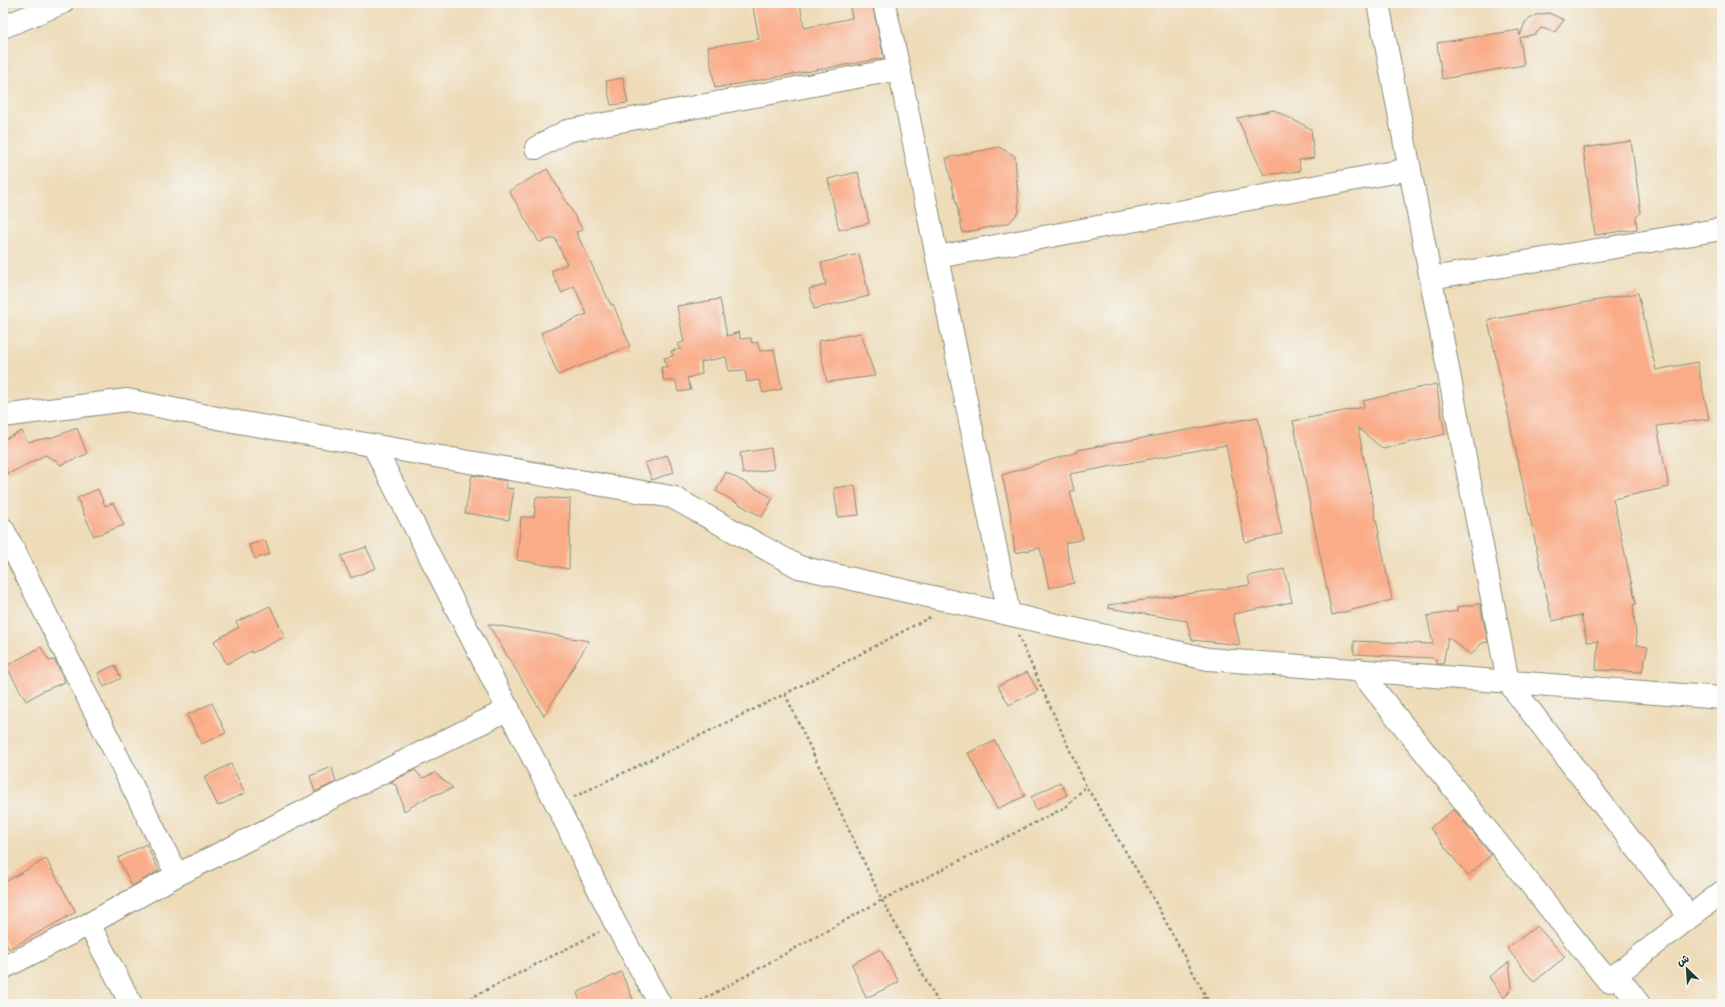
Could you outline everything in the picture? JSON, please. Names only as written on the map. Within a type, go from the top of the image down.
[{"type":"street","points":[[3,27],[62,3]]},
{"type":"street","points":[[884,3],[899,69],[1009,614]]},
{"type":"street","points":[[1378,3],[1508,682],[1690,917]]},
{"type":"street","points":[[536,148],[567,131],[899,69]]},
{"type":"street","points":[[937,257],[1410,169]]},
{"type":"street","points":[[1431,278],[1722,229]]},
{"type":"street","points":[[3,416],[127,400],[238,422],[672,497],[799,567],[1208,659],[1722,698]]},
{"type":"street","points":[[373,445],[509,709],[615,923],[660,1004]]},
{"type":"street","points":[[5,539],[177,875]]},
{"type":"street","points":[[1359,670],[1608,981],[1722,892]]},
{"type":"street","points":[[3,968],[89,924],[177,875],[509,709]]},
{"type":"street","points":[[89,924],[131,1004]]},
{"type":"street","points":[[1616,974],[1639,1004]]},
{"type":"path","points":[[557,805],[785,694],[956,603]]},
{"type":"path","points":[[1009,614],[1086,786],[1147,887],[1210,1004]]},
{"type":"path","points":[[785,694],[882,900],[939,1004]]},
{"type":"path","points":[[695,1004],[882,900],[1066,807],[1086,786]]},
{"type":"path","points":[[459,1004],[615,923]]},
{"type":"path","points":[[1192,1004],[1206,997]]},
{"type":"building","points":[[752,3],[800,3],[804,28],[852,18],[849,3],[872,3],[884,58],[715,88],[708,47],[759,39]]},
{"type":"building","points":[[1549,13],[1564,20],[1555,32],[1541,28],[1535,34],[1520,38],[1524,65],[1442,79],[1437,43],[1519,30],[1520,36],[1525,22],[1536,15]]},
{"type":"building","points":[[623,78],[628,103],[611,105],[606,81]]},
{"type":"building","points":[[1274,110],[1311,129],[1314,158],[1299,160],[1300,171],[1264,175],[1237,118]]},
{"type":"building","points":[[1631,141],[1641,213],[1636,217],[1637,229],[1595,235],[1583,148]]},
{"type":"building","points":[[999,147],[1015,156],[1019,212],[1009,223],[963,233],[946,158]]},
{"type":"building","points":[[547,169],[583,230],[576,232],[611,305],[613,304],[630,346],[558,375],[541,333],[587,314],[574,286],[562,293],[551,271],[567,264],[555,238],[539,242],[509,191]]},
{"type":"building","points":[[858,172],[869,223],[839,230],[828,179]]},
{"type":"building","points":[[859,254],[869,296],[814,309],[809,289],[826,285],[821,263]]},
{"type":"building","points":[[1638,293],[1656,370],[1697,362],[1709,419],[1657,426],[1669,487],[1613,499],[1636,604],[1633,605],[1637,645],[1648,647],[1642,672],[1596,670],[1598,641],[1587,642],[1581,615],[1552,621],[1488,320]]},
{"type":"building","points":[[720,299],[727,336],[739,332],[740,339],[751,338],[752,343],[757,342],[760,351],[774,349],[782,389],[763,393],[759,380],[747,382],[745,370],[729,371],[726,357],[701,362],[702,374],[687,378],[691,390],[678,392],[676,381],[664,381],[661,367],[667,367],[664,358],[673,356],[671,351],[681,349],[678,344],[684,342],[677,306]]},
{"type":"building","points":[[861,333],[875,376],[827,382],[818,341]]},
{"type":"building","points":[[1436,384],[1445,434],[1383,449],[1358,428],[1392,600],[1332,615],[1293,421],[1364,407],[1363,401]]},
{"type":"building","points":[[1258,417],[1282,534],[1245,542],[1226,445],[1070,474],[1074,490],[1070,492],[1083,539],[1065,543],[1074,583],[1049,588],[1040,548],[1015,553],[1010,511],[1002,475],[1077,452],[1077,450]]},
{"type":"building","points":[[77,428],[87,454],[60,465],[57,461],[45,455],[8,474],[3,464],[3,440],[22,431],[28,442],[53,437]]},
{"type":"building","points":[[771,448],[774,469],[743,474],[740,453]]},
{"type":"building","points":[[667,455],[674,472],[652,480],[645,463]]},
{"type":"building","points":[[726,472],[773,498],[762,517],[716,491]]},
{"type":"building","points":[[472,475],[507,481],[506,488],[514,489],[509,520],[465,513]]},
{"type":"building","points":[[855,485],[859,515],[838,517],[834,488]]},
{"type":"building","points":[[98,489],[105,506],[113,503],[124,525],[94,536],[77,498]]},
{"type":"building","points":[[536,497],[570,499],[569,569],[517,560],[521,517],[534,517]]},
{"type":"building","points":[[265,540],[270,554],[255,559],[249,545]]},
{"type":"building","points":[[366,547],[376,568],[351,578],[341,556]]},
{"type":"building","points":[[1284,569],[1292,602],[1233,614],[1240,645],[1192,640],[1187,621],[1108,608],[1108,605],[1250,585],[1248,576]]},
{"type":"building","points":[[1480,604],[1488,642],[1482,643],[1471,655],[1448,637],[1443,664],[1437,664],[1436,659],[1431,658],[1354,654],[1354,641],[1433,644],[1427,616],[1457,611],[1457,607]]},
{"type":"building","points":[[270,606],[285,637],[252,653],[251,651],[227,664],[214,641],[239,627],[236,622]]},
{"type":"building","points":[[488,624],[589,641],[544,716]]},
{"type":"building","points":[[41,647],[49,661],[55,660],[65,682],[43,691],[26,701],[6,666]]},
{"type":"building","points":[[115,665],[121,678],[104,687],[98,673]]},
{"type":"building","points":[[1027,672],[1038,691],[1009,705],[998,686]]},
{"type":"building","points":[[212,703],[226,733],[202,744],[187,715]]},
{"type":"building","points":[[995,741],[1025,796],[997,809],[968,753]]},
{"type":"building","points":[[231,764],[245,793],[218,806],[204,777]]},
{"type":"building","points":[[332,767],[336,782],[315,792],[310,776]]},
{"type":"building","points":[[415,770],[422,778],[435,773],[453,788],[426,798],[404,811],[397,786],[390,782]]},
{"type":"building","points":[[1060,782],[1067,795],[1036,810],[1031,797]]},
{"type":"building","points":[[1454,809],[1491,855],[1468,876],[1430,828]]},
{"type":"building","points":[[146,844],[159,871],[132,886],[118,858]]},
{"type":"building","points":[[46,859],[76,912],[9,949],[3,938],[3,883]]},
{"type":"building","points":[[1537,926],[1565,957],[1534,982],[1507,948]]},
{"type":"building","points":[[880,949],[899,982],[866,998],[852,964]]},
{"type":"building","points":[[1509,962],[1512,988],[1504,998],[1489,977]]},
{"type":"building","points":[[621,972],[635,1004],[581,1004],[577,993]]}]
